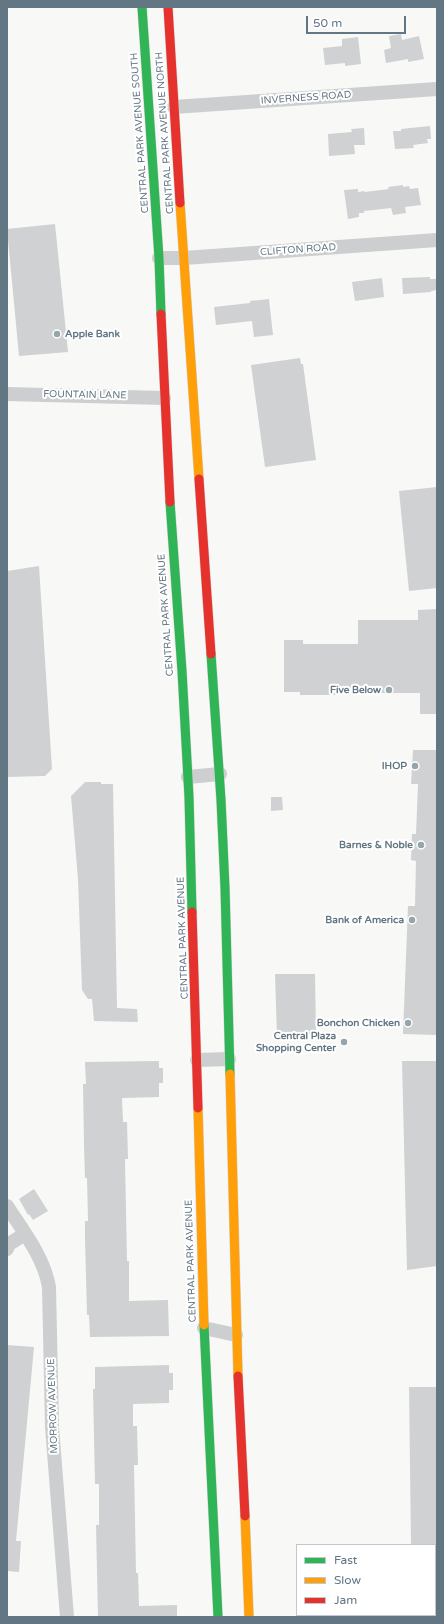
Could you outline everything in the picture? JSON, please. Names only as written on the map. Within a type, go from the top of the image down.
[{"type":"main road","name":"CENTRAL PARK AVENUE SOUTH","points":[[142,7],[159,258]]},
{"type":"main road","name":"CENTRAL PARK AVENUE NORTH","points":[[168,7],[184,258]]},
{"type":"main road","name":"CENTRAL PARK AVENUE","points":[[159,258],[171,531],[188,777],[204,1328],[218,1617]]},
{"type":"main road","points":[[184,258],[220,774],[225,888],[236,1335],[249,1617]]},
{"type":"street","name":"INVERNESS ROAD","points":[[174,107],[437,89]]},
{"type":"street","name":"CLIFTON ROAD","points":[[159,258],[184,258],[437,240]]},
{"type":"street","name":"FOUNTAIN LANE","points":[[7,394],[164,398]]},
{"type":"street","points":[[188,777],[220,774]]},
{"type":"street","points":[[197,1060],[229,1059]]},
{"type":"street","name":"MORROW AVENUE","points":[[7,1206],[42,1262],[49,1287],[52,1427],[67,1617]]},
{"type":"street","points":[[7,1250],[9,1244],[25,1234]]},
{"type":"street","points":[[204,1328],[236,1335]]},
{"type":"building","points":[[401,34],[402,40],[419,36],[424,59],[408,62],[408,59],[386,63],[384,50],[391,48],[389,36]]},
{"type":"building","points":[[358,37],[361,64],[345,66],[345,63],[325,65],[323,48],[342,46],[342,39]]},
{"type":"building","points":[[430,126],[431,139],[427,139],[428,143],[413,145],[414,148],[395,149],[393,131]]},
{"type":"building","points":[[364,128],[365,145],[354,145],[355,154],[329,156],[328,134],[352,132],[351,129]]},
{"type":"building","points":[[403,185],[403,187],[409,186],[410,189],[418,188],[421,205],[405,207],[406,213],[393,215],[391,208],[364,211],[364,213],[359,213],[359,217],[348,219],[344,190],[358,189],[358,192],[365,192],[389,189],[388,187]]},
{"type":"building","points":[[55,224],[68,352],[19,356],[7,229]]},
{"type":"building","points":[[430,277],[430,279],[436,279],[437,290],[431,292],[403,294],[402,278]]},
{"type":"building","points":[[382,278],[384,297],[355,301],[352,282]]},
{"type":"building","points":[[269,299],[273,335],[254,337],[252,321],[216,325],[214,307],[250,303],[250,301]]},
{"type":"building","points":[[300,358],[301,364],[303,364],[316,460],[265,467],[251,365]]},
{"type":"building","points":[[437,487],[437,588],[409,591],[399,491]]},
{"type":"building","points":[[39,566],[52,769],[45,776],[7,777],[7,571]]},
{"type":"building","points":[[437,609],[437,714],[420,714],[420,693],[345,693],[337,695],[300,695],[300,692],[284,692],[284,640],[303,640],[303,644],[358,644],[358,620],[418,620],[418,610]]},
{"type":"building","points":[[413,750],[437,750],[437,1035],[403,1034],[408,906],[415,906],[416,861],[411,860],[412,834],[416,834],[418,784],[411,784]]},
{"type":"building","points":[[85,782],[113,784],[117,1008],[137,1009],[138,1022],[94,1021],[92,999],[88,999],[82,990],[78,879],[71,796]]},
{"type":"building","points":[[271,797],[282,797],[283,810],[271,811]]},
{"type":"building","points":[[275,974],[315,974],[316,1036],[277,1037]]},
{"type":"building","points":[[159,1061],[159,1068],[163,1068],[163,1083],[159,1083],[159,1097],[122,1098],[123,1122],[127,1122],[128,1159],[125,1159],[127,1261],[129,1261],[129,1301],[168,1300],[169,1336],[90,1337],[89,1315],[87,1315],[85,1238],[85,1221],[88,1221],[87,1178],[85,1178],[84,1146],[83,1084],[86,1084],[85,1062]]},
{"type":"building","points":[[402,1061],[437,1061],[437,1266],[407,1270]]},
{"type":"building","points":[[34,1189],[48,1211],[33,1220],[29,1214],[28,1215],[19,1199]]},
{"type":"building","points":[[7,1345],[34,1347],[16,1541],[21,1541],[19,1572],[7,1571]]},
{"type":"building","points":[[169,1365],[169,1373],[173,1373],[173,1390],[169,1390],[169,1403],[133,1404],[133,1426],[137,1426],[138,1465],[134,1465],[136,1573],[138,1573],[139,1606],[177,1605],[177,1617],[98,1617],[96,1525],[99,1525],[99,1484],[95,1484],[93,1389],[95,1389],[95,1367]]},
{"type":"building","points":[[409,1387],[437,1387],[437,1545],[411,1544]]},
{"type":"traffic: fast","points":[[142,7],[159,258],[161,314]]},
{"type":"traffic: fast","points":[[170,502],[189,797],[192,912]]},
{"type":"traffic: fast","points":[[211,654],[221,800],[225,888],[230,1074]]},
{"type":"traffic: fast","points":[[204,1325],[218,1617]]},
{"type":"traffic: slow","points":[[180,203],[199,479]]},
{"type":"traffic: slow","points":[[230,1074],[238,1376]]},
{"type":"traffic: slow","points":[[198,1108],[204,1325]]},
{"type":"traffic: slow","points":[[245,1516],[249,1617]]},
{"type":"traffic: jam","points":[[168,7],[180,203]]},
{"type":"traffic: jam","points":[[161,314],[170,502]]},
{"type":"traffic: jam","points":[[199,479],[211,654]]},
{"type":"traffic: jam","points":[[192,912],[198,1108]]},
{"type":"traffic: jam","points":[[238,1376],[245,1516]]},
{"type":"place","name":"Apple Bank","points":[[57,334]]},
{"type":"place","name":"Five Below","points":[[389,690]]},
{"type":"place","name":"IHOP","points":[[415,766]]},
{"type":"place","name":"Barnes & Noble","points":[[421,845]]},
{"type":"place","name":"Bank of America","points":[[412,920]]},
{"type":"place","name":"Bonchon Chicken","points":[[408,1023]]},
{"type":"place","name":"Central Plaza Shopping Center","points":[[344,1042]]}]
